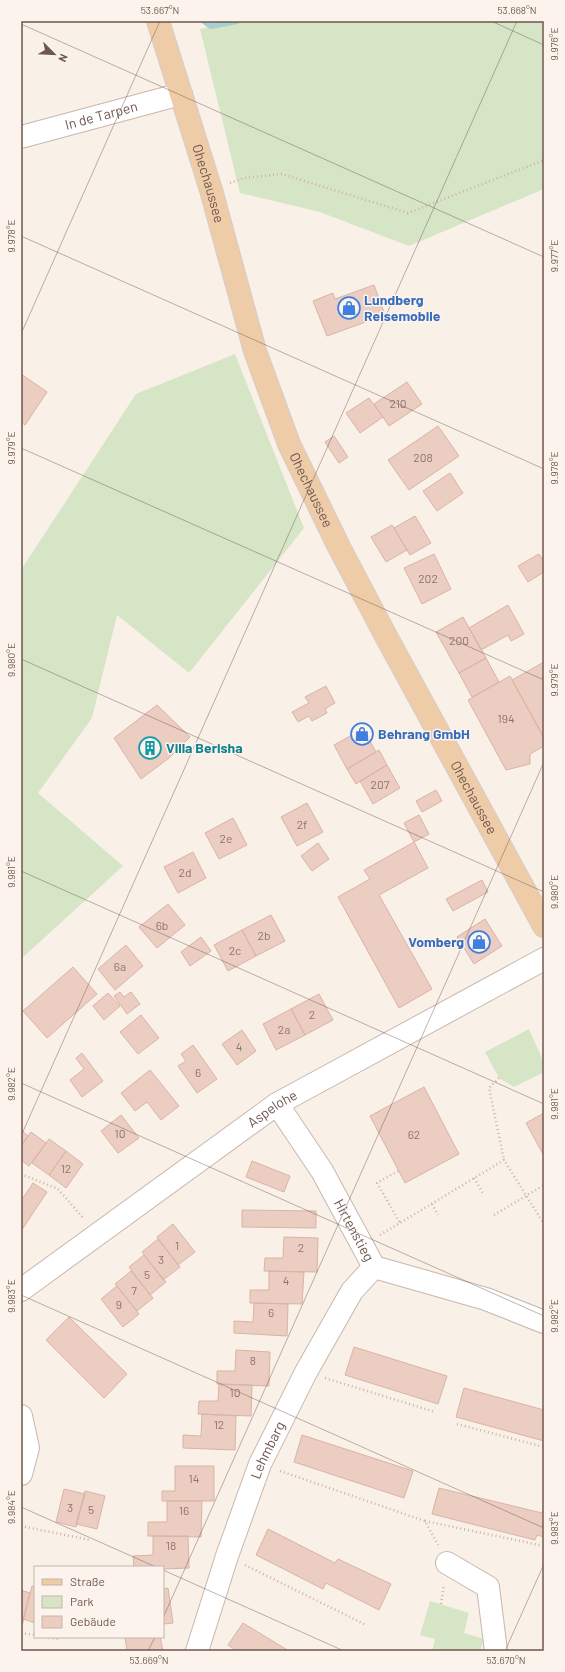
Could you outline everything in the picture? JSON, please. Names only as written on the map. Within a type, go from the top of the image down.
[{"type":"main road","name":"Ohechaussee","points":[[158,21],[211,190],[255,351],[289,444],[339,547],[384,633],[544,926]]},
{"type":"street","name":"In de Tarpen","points":[[21,136],[181,94]]},
{"type":"street","name":"Aspelohe","points":[[21,1290],[277,1104],[544,959]]},
{"type":"street","name":"Hirtenstieg","points":[[277,1104],[322,1171],[361,1246],[374,1267],[486,1299],[544,1322]]},
{"type":"street","name":"Lehmbarg","points":[[197,1651],[227,1556],[260,1464],[306,1372],[352,1291],[374,1267]]},
{"type":"street","points":[[21,1416],[28,1448],[21,1474]]},
{"type":"street","points":[[447,1563],[488,1587],[496,1651]]},
{"type":"path","points":[[211,190],[244,178],[282,174],[408,213],[544,160]]},
{"type":"path","points":[[499,1078],[489,1088],[504,1160],[544,1224]]},
{"type":"path","points":[[361,1246],[504,1160]]},
{"type":"path","points":[[398,1171],[376,1183],[400,1223]]},
{"type":"path","points":[[21,1174],[58,1189],[98,1234]]},
{"type":"path","points":[[474,1178],[484,1195]]},
{"type":"path","points":[[494,1215],[544,1185]]},
{"type":"path","points":[[432,1204],[438,1215]]},
{"type":"path","points":[[306,1372],[435,1412]]},
{"type":"path","points":[[457,1424],[544,1447]]},
{"type":"path","points":[[260,1464],[425,1521],[544,1546]]},
{"type":"path","points":[[425,1521],[447,1563]]},
{"type":"path","points":[[21,1526],[90,1540]]},
{"type":"path","points":[[227,1556],[366,1625]]},
{"type":"path","points":[[21,1633],[34,1635]]},
{"type":"path","points":[[52,1638],[58,1639]]},
{"type":"green space","points":[[237,21],[544,21],[544,189],[409,246],[320,212],[240,193],[200,29]]},
{"type":"green space","points":[[235,354],[304,528],[189,673],[117,615],[92,718],[38,793],[123,866],[21,959],[21,570],[136,394]]},
{"type":"green space","points":[[529,1029],[544,1063],[544,1072],[514,1087],[499,1078],[485,1052]]},
{"type":"green space","points":[[430,1601],[469,1613],[464,1633],[484,1639],[480,1651],[432,1651],[435,1639],[420,1635]]},
{"type":"building","name":"Lundberg Reisemobile","points":[[374,285],[385,315],[327,336],[313,301],[333,293],[335,299]]},
{"type":"building","points":[[21,374],[47,392],[25,425],[21,422]]},
{"type":"building","points":[[407,382],[422,404],[389,426],[374,404]]},
{"type":"building","points":[[369,398],[383,417],[360,433],[346,413]]},
{"type":"building","points":[[438,426],[459,456],[409,490],[388,460]]},
{"type":"building","points":[[334,436],[348,457],[339,463],[325,442]]},
{"type":"building","points":[[450,473],[463,493],[437,511],[423,491]]},
{"type":"building","points":[[415,516],[431,543],[410,555],[394,528]]},
{"type":"building","points":[[392,525],[407,550],[386,562],[371,537]]},
{"type":"building","points":[[434,554],[451,589],[422,604],[404,568]]},
{"type":"building","points":[[539,554],[544,562],[544,572],[528,582],[518,566]]},
{"type":"building","points":[[508,605],[524,634],[511,641],[508,635],[481,650],[469,628]]},
{"type":"building","points":[[463,617],[486,658],[459,673],[436,632]]},
{"type":"building","points":[[486,658],[499,682],[472,697],[459,673]]},
{"type":"building","points":[[544,662],[544,738],[512,680]]},
{"type":"building","points":[[510,676],[544,738],[544,746],[530,754],[530,764],[506,770],[468,700]]},
{"type":"building","points":[[326,686],[335,703],[325,709],[327,713],[312,721],[309,716],[298,722],[292,712],[309,703],[305,697]]},
{"type":"building","name":"Villa Berisha","points":[[157,705],[190,737],[169,758],[141,779],[114,738]]},
{"type":"building","points":[[363,729],[376,752],[347,769],[334,745]]},
{"type":"building","points":[[379,750],[387,765],[356,784],[347,769]]},
{"type":"building","points":[[387,765],[400,788],[373,804],[360,781]]},
{"type":"building","points":[[436,790],[442,801],[422,812],[416,801]]},
{"type":"building","points":[[307,803],[323,832],[297,846],[281,817]]},
{"type":"building","points":[[419,815],[429,834],[414,842],[404,823]]},
{"type":"building","points":[[233,818],[247,845],[219,859],[205,833]]},
{"type":"building","points":[[414,842],[428,868],[379,895],[432,989],[399,1008],[338,897],[370,879],[364,870]]},
{"type":"building","points":[[318,843],[329,859],[312,871],[301,856]]},
{"type":"building","points":[[193,852],[206,878],[178,893],[164,867]]},
{"type":"building","points":[[482,880],[488,892],[453,911],[446,899]]},
{"type":"building","points":[[168,904],[185,925],[157,948],[139,927]]},
{"type":"building","points":[[271,915],[285,941],[256,956],[242,930]]},
{"type":"building","name":"Vomberg","points":[[485,919],[502,946],[474,964],[457,937]]},
{"type":"building","points":[[242,930],[256,956],[228,971],[214,945]]},
{"type":"building","points":[[201,937],[211,951],[190,966],[181,952]]},
{"type":"building","points":[[126,945],[143,966],[115,990],[98,969]]},
{"type":"building","points":[[73,967],[97,994],[47,1038],[23,1011]]},
{"type":"building","points":[[120,992],[124,997],[131,992],[140,1004],[127,1014],[114,996]]},
{"type":"building","points":[[108,993],[120,1006],[104,1020],[93,1006]]},
{"type":"building","points":[[319,994],[333,1020],[305,1035],[291,1009]]},
{"type":"building","points":[[291,1009],[305,1035],[276,1050],[263,1024]]},
{"type":"building","points":[[141,1015],[159,1038],[138,1054],[120,1032]]},
{"type":"building","points":[[242,1030],[256,1051],[237,1065],[222,1044]]},
{"type":"building","points":[[193,1045],[217,1079],[197,1093],[178,1066],[186,1061],[181,1054]]},
{"type":"building","points":[[82,1053],[103,1081],[82,1097],[70,1080],[84,1069],[76,1058]]},
{"type":"building","points":[[150,1070],[179,1106],[161,1120],[147,1102],[135,1111],[121,1093]]},
{"type":"building","points":[[424,1087],[459,1154],[405,1183],[370,1116]]},
{"type":"building","points":[[544,1113],[544,1156],[526,1123]]},
{"type":"building","points":[[121,1115],[139,1138],[118,1153],[101,1131]]},
{"type":"building","points":[[21,1130],[28,1136],[21,1146]]},
{"type":"building","points":[[31,1132],[46,1143],[29,1166],[21,1160],[21,1146]]},
{"type":"building","points":[[49,1139],[66,1151],[49,1175],[32,1163]]},
{"type":"building","points":[[66,1151],[83,1164],[66,1188],[49,1175]]},
{"type":"building","points":[[252,1161],[290,1176],[284,1192],[246,1177]]},
{"type":"building","points":[[33,1183],[47,1192],[21,1231],[21,1201]]},
{"type":"building","points":[[242,1210],[316,1211],[316,1228],[242,1227]]},
{"type":"building","points":[[173,1224],[195,1252],[178,1265],[157,1237]]},
{"type":"building","points":[[284,1237],[318,1238],[317,1272],[264,1271],[265,1258],[283,1258]]},
{"type":"building","points":[[158,1239],[180,1267],[163,1280],[142,1252]]},
{"type":"building","points":[[144,1255],[166,1282],[150,1295],[129,1267]]},
{"type":"building","points":[[131,1271],[153,1298],[137,1311],[115,1284]]},
{"type":"building","points":[[269,1271],[304,1272],[302,1304],[250,1303],[250,1290],[269,1290]]},
{"type":"building","points":[[117,1286],[139,1314],[123,1327],[101,1299]]},
{"type":"building","points":[[254,1303],[288,1304],[287,1336],[234,1333],[234,1321],[253,1322]]},
{"type":"building","points":[[69,1317],[127,1374],[104,1398],[46,1340]]},
{"type":"building","points":[[354,1347],[447,1376],[438,1404],[345,1375]]},
{"type":"building","points":[[236,1350],[270,1352],[269,1386],[217,1384],[217,1371],[235,1371]]},
{"type":"building","points":[[219,1384],[252,1385],[251,1416],[198,1414],[199,1401],[218,1401]]},
{"type":"building","points":[[464,1388],[544,1410],[544,1441],[456,1417]]},
{"type":"building","points":[[202,1414],[236,1416],[235,1450],[183,1448],[183,1435],[201,1436]]},
{"type":"building","points":[[302,1435],[413,1471],[404,1498],[294,1462]]},
{"type":"building","points":[[175,1466],[214,1466],[214,1501],[162,1501],[162,1491],[175,1491]]},
{"type":"building","points":[[439,1488],[542,1513],[544,1507],[544,1537],[537,1535],[535,1540],[432,1514]]},
{"type":"building","points":[[64,1489],[85,1494],[76,1527],[56,1522]]},
{"type":"building","points":[[85,1491],[105,1496],[97,1529],[76,1524]]},
{"type":"building","points":[[167,1501],[202,1501],[201,1537],[148,1536],[148,1522],[167,1522]]},
{"type":"building","points":[[268,1529],[335,1563],[338,1559],[391,1584],[379,1610],[326,1583],[323,1589],[256,1555]]},
{"type":"building","points":[[153,1536],[188,1536],[189,1568],[164,1569],[164,1566],[134,1566],[133,1556],[153,1555]]},
{"type":"building","points":[[32,1586],[34,1587],[34,1623],[23,1619]]},
{"type":"building","points":[[168,1588],[173,1623],[164,1624],[164,1589]]},
{"type":"building","points":[[21,1590],[30,1593],[22,1626],[21,1626]]},
{"type":"building","points":[[243,1623],[289,1651],[237,1651],[228,1645]]},
{"type":"building","points":[[125,1638],[160,1638],[163,1651],[127,1651]]},
{"type":"waterway","points":[[204,21],[211,26],[237,21]]},
{"type":"place","name":"Lundberg Reisemobile","points":[[349,308]]},
{"type":"place","name":"Behrang GmbH","points":[[362,734]]},
{"type":"place","name":"Villa Berisha","points":[[150,748]]},
{"type":"place","name":"Vomberg","points":[[479,942]]}]
